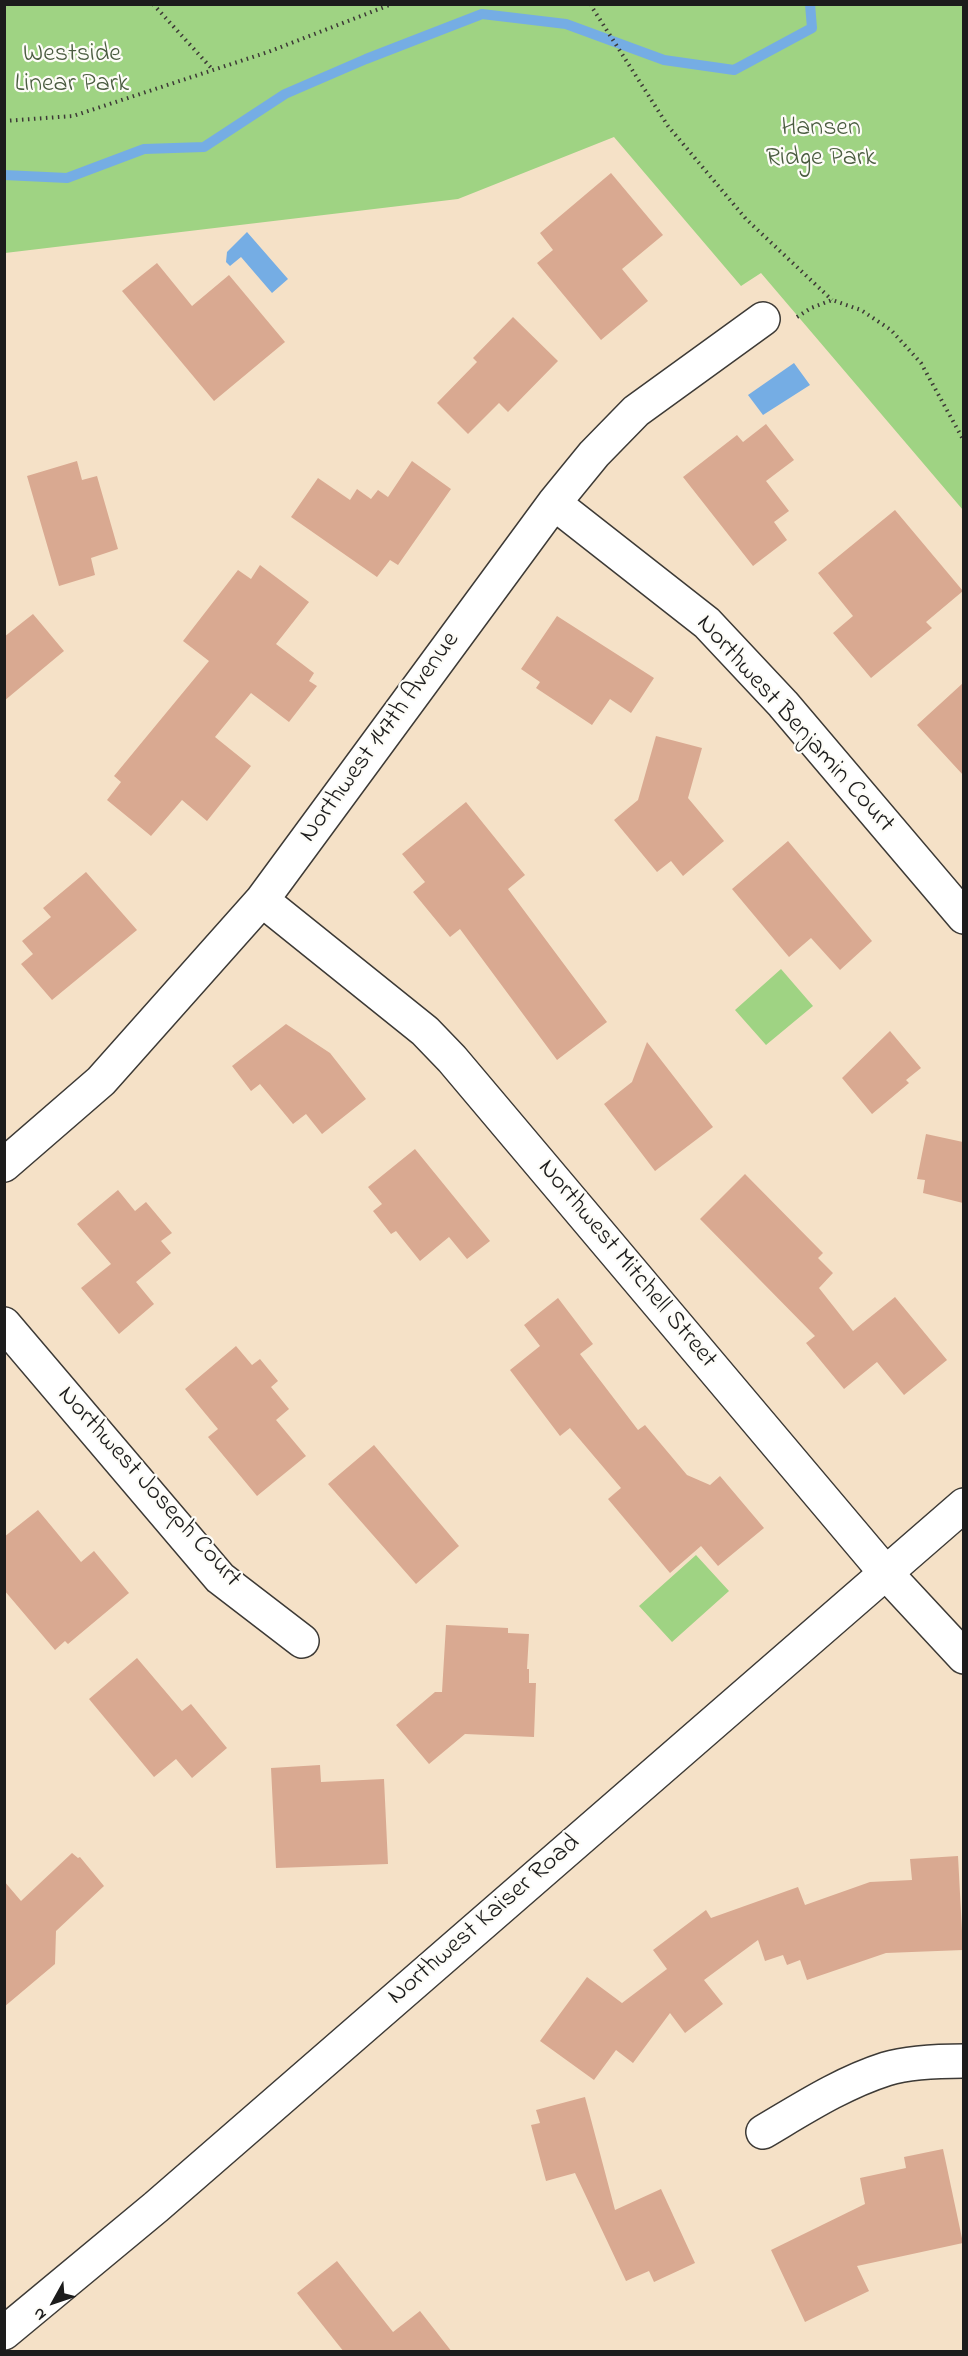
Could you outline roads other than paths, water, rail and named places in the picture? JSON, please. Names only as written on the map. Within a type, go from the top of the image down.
[{"type":"street","name":"Northwest 147th Avenue","points":[[4,1165],[101,1081],[262,900],[554,503],[594,454],[636,411],[764,319]]},
{"type":"street","name":"Northwest Benjamin Court","points":[[554,503],[707,623],[783,704],[963,917]]},
{"type":"street","name":"Northwest Mitchell Street","points":[[262,900],[425,1031],[452,1059],[885,1572],[963,1657]]},
{"type":"street","name":"Northwest Joseph Court","points":[[4,1324],[220,1578],[302,1641]]},
{"type":"street","name":"Northwest Kaiser Road","points":[[4,2333],[156,2207],[963,1505]]},
{"type":"street","points":[[763,2132],[838,2089],[887,2068],[941,2061],[963,2061]]},
{"type":"water","points":[[247,232],[288,279],[272,293],[241,257],[230,266],[226,262],[227,252]]},
{"type":"water","points":[[794,363],[810,385],[763,415],[748,395]]},
{"type":"waterway","points":[[4,175],[67,178],[144,149],[204,147],[285,94],[366,59],[482,14],[566,24],[664,60],[734,70],[812,28],[810,4]]},
{"type":"park label","name":"Westside Linear Park","points":[[72,70]]},
{"type":"park label","name":"Hansen Ridge Park","points":[[821,145]]}]
